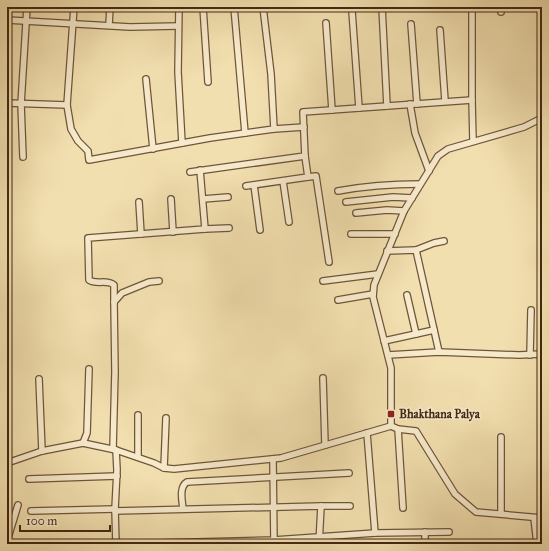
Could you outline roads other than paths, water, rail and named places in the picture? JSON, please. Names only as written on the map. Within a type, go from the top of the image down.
[{"type":"street","points":[[22,157],[21,104],[27,7]]},
{"type":"street","points":[[74,7],[67,105],[71,129],[78,141],[88,151],[89,160],[245,133],[304,127]]},
{"type":"street","points":[[109,25],[110,7]]},
{"type":"street","points":[[179,7],[178,72],[182,143]]},
{"type":"street","points":[[203,7],[208,82]]},
{"type":"street","points":[[234,7],[245,133]]},
{"type":"street","points":[[263,7],[271,74],[274,129]]},
{"type":"street","points":[[382,7],[387,106]]},
{"type":"street","points":[[472,7],[473,141]]},
{"type":"street","points":[[352,11],[359,108]]},
{"type":"street","points":[[7,20],[109,25],[178,26]]},
{"type":"street","points":[[326,24],[332,110]]},
{"type":"street","points":[[411,24],[417,104]]},
{"type":"street","points":[[440,30],[445,102]]},
{"type":"street","points":[[146,79],[153,149]]},
{"type":"street","points":[[308,177],[305,156],[303,112],[472,100]]},
{"type":"street","points":[[7,103],[67,105]]},
{"type":"street","points":[[410,104],[414,134],[429,171]]},
{"type":"street","points":[[391,426],[391,368],[373,294],[374,285],[378,274],[404,211],[438,156],[448,149],[524,127],[542,118]]},
{"type":"street","points":[[190,172],[305,156]]},
{"type":"street","points":[[200,170],[205,229]]},
{"type":"street","points":[[246,186],[316,176],[329,262]]},
{"type":"street","points":[[283,181],[289,222]]},
{"type":"street","points":[[338,191],[363,187],[420,184]]},
{"type":"street","points":[[254,185],[260,230]]},
{"type":"street","points":[[203,199],[228,197]]},
{"type":"street","points":[[346,202],[393,197],[412,198]]},
{"type":"street","points":[[172,199],[173,232]]},
{"type":"street","points":[[138,202],[141,234]]},
{"type":"street","points":[[356,213],[387,210],[404,211]]},
{"type":"street","points":[[229,228],[88,238],[88,280],[92,282],[111,282],[114,285],[114,449],[117,476],[115,510],[116,544],[274,542],[319,536],[375,533],[449,532]]},
{"type":"street","points":[[351,234],[395,234]]},
{"type":"street","points":[[388,251],[416,250],[444,241]]},
{"type":"street","points":[[416,250],[439,352]]},
{"type":"street","points":[[323,281],[378,274]]},
{"type":"street","points":[[114,302],[122,293],[149,282],[160,281]]},
{"type":"street","points":[[338,300],[373,294]]},
{"type":"street","points":[[407,295],[416,334]]},
{"type":"street","points":[[530,355],[531,310]]},
{"type":"street","points":[[384,341],[434,330]]},
{"type":"street","points":[[388,355],[439,352],[530,355],[542,354]]},
{"type":"street","points":[[83,444],[88,433],[89,370]]},
{"type":"street","points":[[322,378],[325,445]]},
{"type":"street","points":[[40,380],[42,451]]},
{"type":"street","points":[[138,415],[138,457]]},
{"type":"street","points":[[164,468],[166,418]]},
{"type":"street","points":[[7,462],[42,451],[83,444],[114,449],[164,468],[174,469],[273,459],[391,426],[398,429],[416,431],[455,494],[476,512],[542,518]]},
{"type":"street","points":[[398,429],[403,508]]},
{"type":"street","points":[[367,433],[375,533]]},
{"type":"street","points":[[501,438],[501,514]]},
{"type":"street","points":[[273,459],[274,542]]},
{"type":"street","points":[[183,509],[182,489],[184,484],[187,482],[349,473]]},
{"type":"street","points":[[29,480],[117,476]]},
{"type":"street","points":[[7,541],[18,505]]},
{"type":"street","points":[[319,544],[321,506]]},
{"type":"street","points":[[31,510],[350,506]]},
{"type":"street","points":[[534,518],[537,544]]},
{"type":"street","points":[[425,532],[425,544]]},
{"type":"place","name":"Bhakthana Palya","points":[[391,414]]}]
